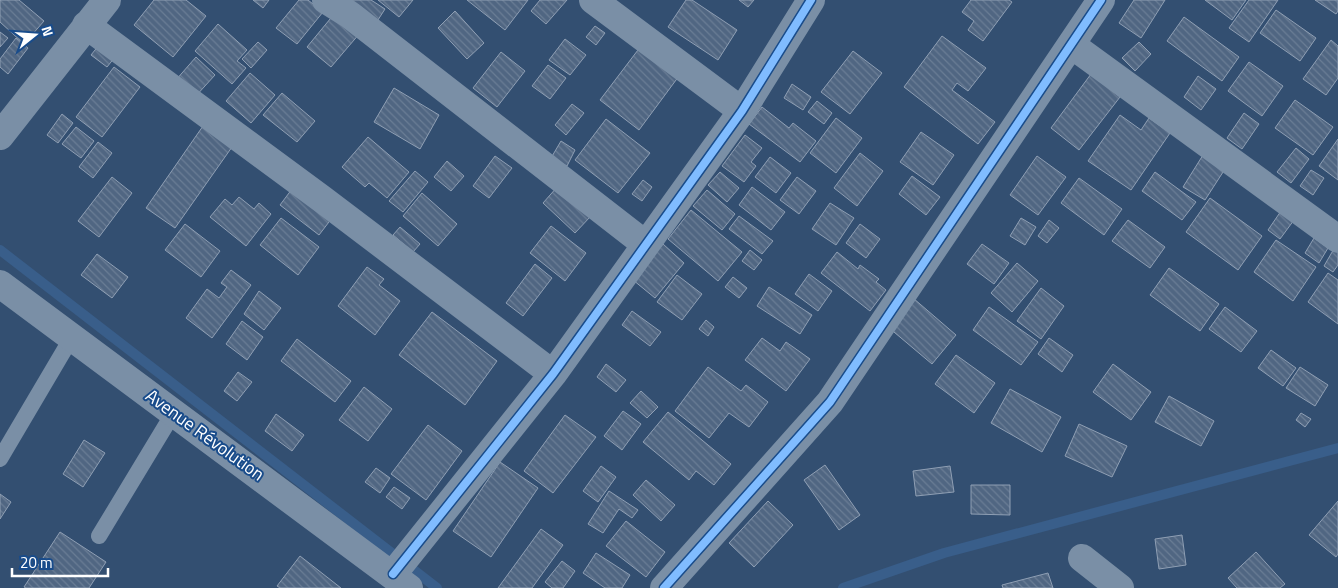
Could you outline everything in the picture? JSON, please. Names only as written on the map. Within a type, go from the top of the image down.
[{"type":"street","points":[[0,136],[107,0]]},
{"type":"street","points":[[326,0],[350,15],[645,244]]},
{"type":"street","points":[[593,0],[742,111]]},
{"type":"street","points":[[401,581],[742,111],[811,0]]},
{"type":"street","points":[[664,588],[830,402],[1072,46],[1101,0]]},
{"type":"street","points":[[86,25],[322,199],[553,374]]},
{"type":"street","points":[[1072,46],[1338,239]]},
{"type":"street","name":"Avenue Révolution","points":[[0,284],[401,581]]},
{"type":"street","points":[[1082,558],[1120,588]]},
{"type":"lane","points":[[0,459],[72,337]]},
{"type":"lane","points":[[99,536],[174,412]]},
{"type":"building","points":[[0,0],[19,0],[44,21],[24,44],[0,22]]},
{"type":"building","points":[[154,0],[186,0],[206,16],[173,57],[134,25]]},
{"type":"building","points":[[253,0],[269,0],[263,8]]},
{"type":"building","points":[[299,0],[308,0],[323,12],[297,44],[276,28]]},
{"type":"building","points":[[347,0],[371,0],[385,9],[376,23]]},
{"type":"building","points":[[378,0],[413,0],[399,17]]},
{"type":"building","points":[[467,0],[528,0],[505,30]]},
{"type":"building","points":[[540,0],[567,0],[546,24],[531,11]]},
{"type":"building","points":[[686,0],[692,0],[737,30],[718,60],[668,27]]},
{"type":"building","points":[[739,0],[754,0],[748,7]]},
{"type":"building","points":[[971,0],[1009,0],[1012,2],[983,41],[968,30],[974,21],[962,12]]},
{"type":"building","points":[[1134,0],[1165,0],[1141,38],[1119,23]]},
{"type":"building","points":[[1205,0],[1246,0],[1232,20]]},
{"type":"building","points":[[1249,0],[1278,0],[1249,42],[1229,28]]},
{"type":"building","points":[[1315,0],[1338,0],[1338,11],[1336,14]]},
{"type":"building","points":[[1276,10],[1316,38],[1300,61],[1260,33]]},
{"type":"building","points":[[455,11],[484,43],[467,59],[438,28]]},
{"type":"building","points":[[335,13],[360,33],[331,67],[307,47]]},
{"type":"building","points":[[1184,17],[1239,57],[1222,81],[1167,41]]},
{"type":"building","points":[[218,24],[247,50],[237,61],[246,68],[232,84],[195,51]]},
{"type":"building","points":[[595,26],[605,33],[596,45],[586,37]]},
{"type":"building","points":[[0,32],[8,38],[0,47]]},
{"type":"building","points":[[942,36],[986,68],[968,91],[957,83],[952,90],[995,122],[978,144],[904,87]]},
{"type":"building","points":[[16,38],[28,48],[8,74],[0,67],[0,59]]},
{"type":"building","points":[[565,39],[586,55],[570,75],[549,60]]},
{"type":"building","points":[[1331,40],[1338,46],[1338,78],[1326,95],[1303,79]]},
{"type":"building","points":[[258,42],[267,50],[251,68],[242,59]]},
{"type":"building","points":[[1139,42],[1151,54],[1135,71],[1122,58]]},
{"type":"building","points":[[99,45],[115,57],[107,67],[91,55]]},
{"type":"building","points":[[641,46],[679,76],[639,130],[600,100]]},
{"type":"building","points":[[853,51],[882,73],[850,114],[821,92]]},
{"type":"building","points":[[501,52],[525,71],[497,107],[473,88]]},
{"type":"building","points":[[196,57],[215,75],[194,98],[175,81]]},
{"type":"building","points":[[1249,62],[1283,86],[1262,116],[1228,91]]},
{"type":"building","points":[[548,65],[566,78],[550,99],[532,86]]},
{"type":"building","points":[[114,67],[140,87],[102,137],[76,117]]},
{"type":"building","points":[[250,73],[275,95],[251,123],[226,101]]},
{"type":"building","points":[[1091,74],[1120,97],[1079,150],[1051,128]]},
{"type":"building","points":[[1198,76],[1216,89],[1201,110],[1184,97]]},
{"type":"building","points":[[792,84],[811,97],[803,110],[784,98]]},
{"type":"building","points":[[394,88],[439,115],[420,149],[374,122]]},
{"type":"building","points":[[282,93],[315,121],[297,142],[263,115]]},
{"type":"building","points":[[1295,100],[1333,127],[1313,155],[1275,128]]},
{"type":"building","points":[[817,101],[832,113],[824,124],[808,112]]},
{"type":"building","points":[[572,104],[584,113],[566,135],[555,125]]},
{"type":"building","points":[[762,107],[789,128],[793,123],[816,141],[800,162],[749,124]]},
{"type":"building","points":[[1244,113],[1259,124],[1242,149],[1227,138]]},
{"type":"building","points":[[62,114],[73,123],[58,143],[47,135]]},
{"type":"building","points":[[1120,115],[1141,130],[1149,118],[1170,133],[1131,190],[1088,161]]},
{"type":"building","points":[[836,118],[862,138],[836,173],[810,153]]},
{"type":"building","points":[[606,119],[650,153],[618,193],[575,160]]},
{"type":"building","points":[[203,126],[232,147],[175,228],[146,208]]},
{"type":"building","points":[[76,127],[94,141],[81,158],[62,144]]},
{"type":"building","points":[[921,132],[954,155],[933,185],[900,162]]},
{"type":"building","points":[[745,135],[762,148],[751,162],[756,166],[744,182],[722,166]]},
{"type":"building","points":[[368,137],[409,172],[387,198],[369,183],[365,187],[342,167]]},
{"type":"building","points":[[1338,139],[1338,180],[1319,166]]},
{"type":"building","points":[[561,141],[575,150],[567,166],[551,158]]},
{"type":"building","points":[[98,142],[112,153],[93,178],[79,167]]},
{"type":"building","points":[[1296,148],[1309,159],[1291,183],[1277,172]]},
{"type":"building","points":[[860,153],[883,171],[857,206],[834,188]]},
{"type":"building","points":[[1203,155],[1225,169],[1205,200],[1183,187]]},
{"type":"building","points":[[495,156],[512,168],[489,198],[473,186]]},
{"type":"building","points":[[1037,156],[1066,177],[1038,215],[1010,195]]},
{"type":"building","points":[[770,157],[791,173],[776,193],[755,177]]},
{"type":"building","points":[[447,161],[464,176],[451,191],[434,177]]},
{"type":"building","points":[[1311,170],[1324,178],[1313,195],[1300,186]]},
{"type":"building","points":[[415,171],[428,182],[403,212],[389,201]]},
{"type":"building","points":[[720,172],[739,188],[727,202],[708,185]]},
{"type":"building","points":[[1155,172],[1196,202],[1182,220],[1142,191]]},
{"type":"building","points":[[912,176],[940,197],[926,215],[899,194]]},
{"type":"building","points":[[112,177],[132,193],[99,237],[78,221]]},
{"type":"building","points":[[797,177],[816,191],[799,214],[780,200]]},
{"type":"building","points":[[1079,178],[1122,209],[1104,235],[1061,203]]},
{"type":"building","points":[[643,180],[652,187],[642,201],[632,194]]},
{"type":"building","points":[[558,186],[590,217],[575,233],[543,203]]},
{"type":"building","points":[[752,187],[785,212],[771,230],[739,205]]},
{"type":"building","points":[[292,189],[332,218],[319,235],[280,205]]},
{"type":"building","points":[[707,190],[735,214],[722,230],[693,206]]},
{"type":"building","points":[[422,193],[457,224],[438,246],[403,216]]},
{"type":"building","points":[[239,197],[254,209],[259,203],[271,214],[246,246],[210,217],[225,199],[232,205]]},
{"type":"building","points":[[1210,198],[1262,236],[1238,270],[1186,232]]},
{"type":"building","points":[[830,203],[854,218],[836,245],[812,229]]},
{"type":"building","points":[[691,210],[742,252],[718,281],[668,239]]},
{"type":"building","points":[[1281,211],[1294,220],[1280,239],[1268,230]]},
{"type":"building","points":[[739,216],[773,241],[762,254],[729,229]]},
{"type":"building","points":[[281,218],[319,247],[298,275],[260,245]]},
{"type":"building","points":[[1021,218],[1036,227],[1025,245],[1010,236]]},
{"type":"building","points":[[1049,220],[1059,228],[1047,243],[1038,236]]},
{"type":"building","points":[[1128,220],[1165,247],[1150,268],[1112,241]]},
{"type":"building","points":[[185,224],[220,251],[201,277],[165,250]]},
{"type":"building","points":[[860,224],[880,239],[866,258],[846,243]]},
{"type":"building","points":[[551,226],[586,253],[565,281],[530,253]]},
{"type":"building","points":[[400,227],[420,244],[413,252],[393,235]]},
{"type":"building","points":[[1314,238],[1328,248],[1319,263],[1305,253]]},
{"type":"building","points":[[1276,240],[1316,267],[1293,301],[1254,272]]},
{"type":"building","points":[[663,244],[684,263],[655,298],[633,280]]},
{"type":"building","points":[[982,244],[1009,263],[994,284],[967,264]]},
{"type":"building","points":[[1335,247],[1338,249],[1338,265],[1333,272],[1324,266]]},
{"type":"building","points":[[750,250],[762,260],[754,270],[742,261]]},
{"type":"building","points":[[837,252],[858,269],[860,265],[879,279],[876,282],[886,290],[870,311],[821,273]]},
{"type":"building","points":[[97,254],[128,277],[112,298],[81,275]]},
{"type":"building","points":[[1017,263],[1038,281],[1012,312],[991,293]]},
{"type":"building","points":[[535,264],[552,278],[523,316],[506,303]]},
{"type":"building","points":[[367,267],[384,279],[379,285],[400,301],[375,335],[338,306]]},
{"type":"building","points":[[1169,268],[1219,304],[1200,331],[1150,295]]},
{"type":"building","points":[[231,270],[251,285],[212,338],[186,318],[207,289],[219,298],[227,287],[221,283]]},
{"type":"building","points":[[1328,273],[1338,280],[1338,324],[1308,302]]},
{"type":"building","points":[[809,274],[832,291],[818,311],[795,294]]},
{"type":"building","points":[[677,275],[702,294],[682,320],[657,302]]},
{"type":"building","points":[[733,277],[747,288],[739,298],[725,287]]},
{"type":"building","points":[[769,287],[812,315],[800,334],[757,306]]},
{"type":"building","points":[[1041,288],[1064,306],[1041,339],[1017,321]]},
{"type":"building","points":[[259,291],[281,308],[264,330],[244,314]]},
{"type":"building","points":[[913,298],[956,335],[932,364],[888,327]]},
{"type":"building","points":[[989,307],[1038,342],[1021,365],[973,330]]},
{"type":"building","points":[[1225,307],[1257,331],[1241,352],[1209,329]]},
{"type":"building","points":[[632,311],[661,332],[650,346],[622,325]]},
{"type":"building","points":[[432,312],[497,361],[465,405],[399,355]]},
{"type":"building","points":[[706,320],[714,327],[708,336],[699,329]]},
{"type":"building","points":[[242,321],[263,337],[247,360],[226,344]]},
{"type":"building","points":[[762,338],[780,351],[786,342],[810,359],[786,391],[745,360]]},
{"type":"building","points":[[1049,338],[1073,355],[1062,372],[1038,354]]},
{"type":"building","points":[[297,339],[351,381],[335,402],[281,361]]},
{"type":"building","points":[[1271,350],[1296,368],[1283,386],[1258,368]]},
{"type":"building","points":[[956,355],[995,383],[974,413],[935,384]]},
{"type":"building","points":[[606,364],[626,380],[616,392],[597,377]]},
{"type":"building","points":[[1113,364],[1151,392],[1131,420],[1093,392]]},
{"type":"building","points":[[708,367],[741,391],[746,385],[768,402],[749,427],[729,413],[709,438],[675,411]]},
{"type":"building","points":[[1300,367],[1328,385],[1315,406],[1286,388]]},
{"type":"building","points":[[238,372],[252,382],[237,401],[224,391]]},
{"type":"building","points":[[364,387],[392,409],[368,441],[339,420]]},
{"type":"building","points":[[1010,389],[1061,417],[1042,452],[991,423]]},
{"type":"building","points":[[641,391],[658,407],[647,418],[630,403]]},
{"type":"building","points":[[1169,396],[1214,421],[1201,446],[1155,422]]},
{"type":"building","points":[[623,411],[641,424],[622,450],[604,436]]},
{"type":"building","points":[[668,412],[731,464],[714,485],[696,471],[689,480],[643,442]]},
{"type":"building","points":[[1301,413],[1311,419],[1305,427],[1296,420]]},
{"type":"building","points":[[276,414],[304,435],[292,451],[265,431]]},
{"type":"building","points":[[565,415],[596,437],[553,493],[524,471]]},
{"type":"building","points":[[1079,424],[1127,446],[1112,477],[1065,456]]},
{"type":"building","points":[[428,425],[462,451],[426,500],[391,474]]},
{"type":"building","points":[[84,440],[105,453],[83,487],[63,474]]},
{"type":"building","points":[[500,462],[538,488],[491,557],[453,531]]},
{"type":"building","points":[[825,465],[860,515],[839,530],[804,480]]},
{"type":"building","points":[[601,466],[616,477],[598,502],[583,491]]},
{"type":"building","points":[[950,466],[954,492],[916,496],[913,471]]},
{"type":"building","points":[[376,468],[390,478],[380,493],[365,482]]},
{"type":"building","points":[[646,480],[675,505],[661,521],[633,495]]},
{"type":"building","points":[[971,485],[1010,485],[1010,515],[971,514]]},
{"type":"building","points":[[394,487],[410,498],[402,509],[386,497]]},
{"type":"building","points":[[609,491],[638,510],[632,518],[619,509],[603,533],[588,524]]},
{"type":"building","points":[[0,494],[11,502],[0,519]]},
{"type":"building","points":[[768,501],[793,525],[754,567],[729,543]]},
{"type":"building","points":[[1338,501],[1338,554],[1336,557],[1309,535]]},
{"type":"building","points":[[626,521],[665,552],[646,577],[606,546]]},
{"type":"building","points":[[541,529],[563,545],[532,588],[498,588]]},
{"type":"building","points":[[60,532],[106,562],[89,588],[24,587]]},
{"type":"building","points":[[1182,535],[1186,565],[1159,569],[1155,539]]},
{"type":"building","points":[[1256,552],[1285,584],[1280,588],[1237,588],[1228,578]]},
{"type":"building","points":[[596,553],[630,575],[622,588],[605,588],[583,573]]},
{"type":"building","points":[[300,556],[341,588],[280,588],[277,586]]},
{"type":"building","points":[[562,561],[575,571],[563,588],[552,588],[545,582]]},
{"type":"building","points":[[1048,573],[1053,588],[1003,588],[1002,585]]},
{"type":"waterway","points":[[0,250],[437,588]]},
{"type":"waterway","points":[[843,588],[944,553],[1338,448]]},
{"type":"cycle path","points":[[393,574],[553,374],[742,111],[811,0]]},
{"type":"cycle path","points":[[664,588],[830,402],[1101,0]]}]
